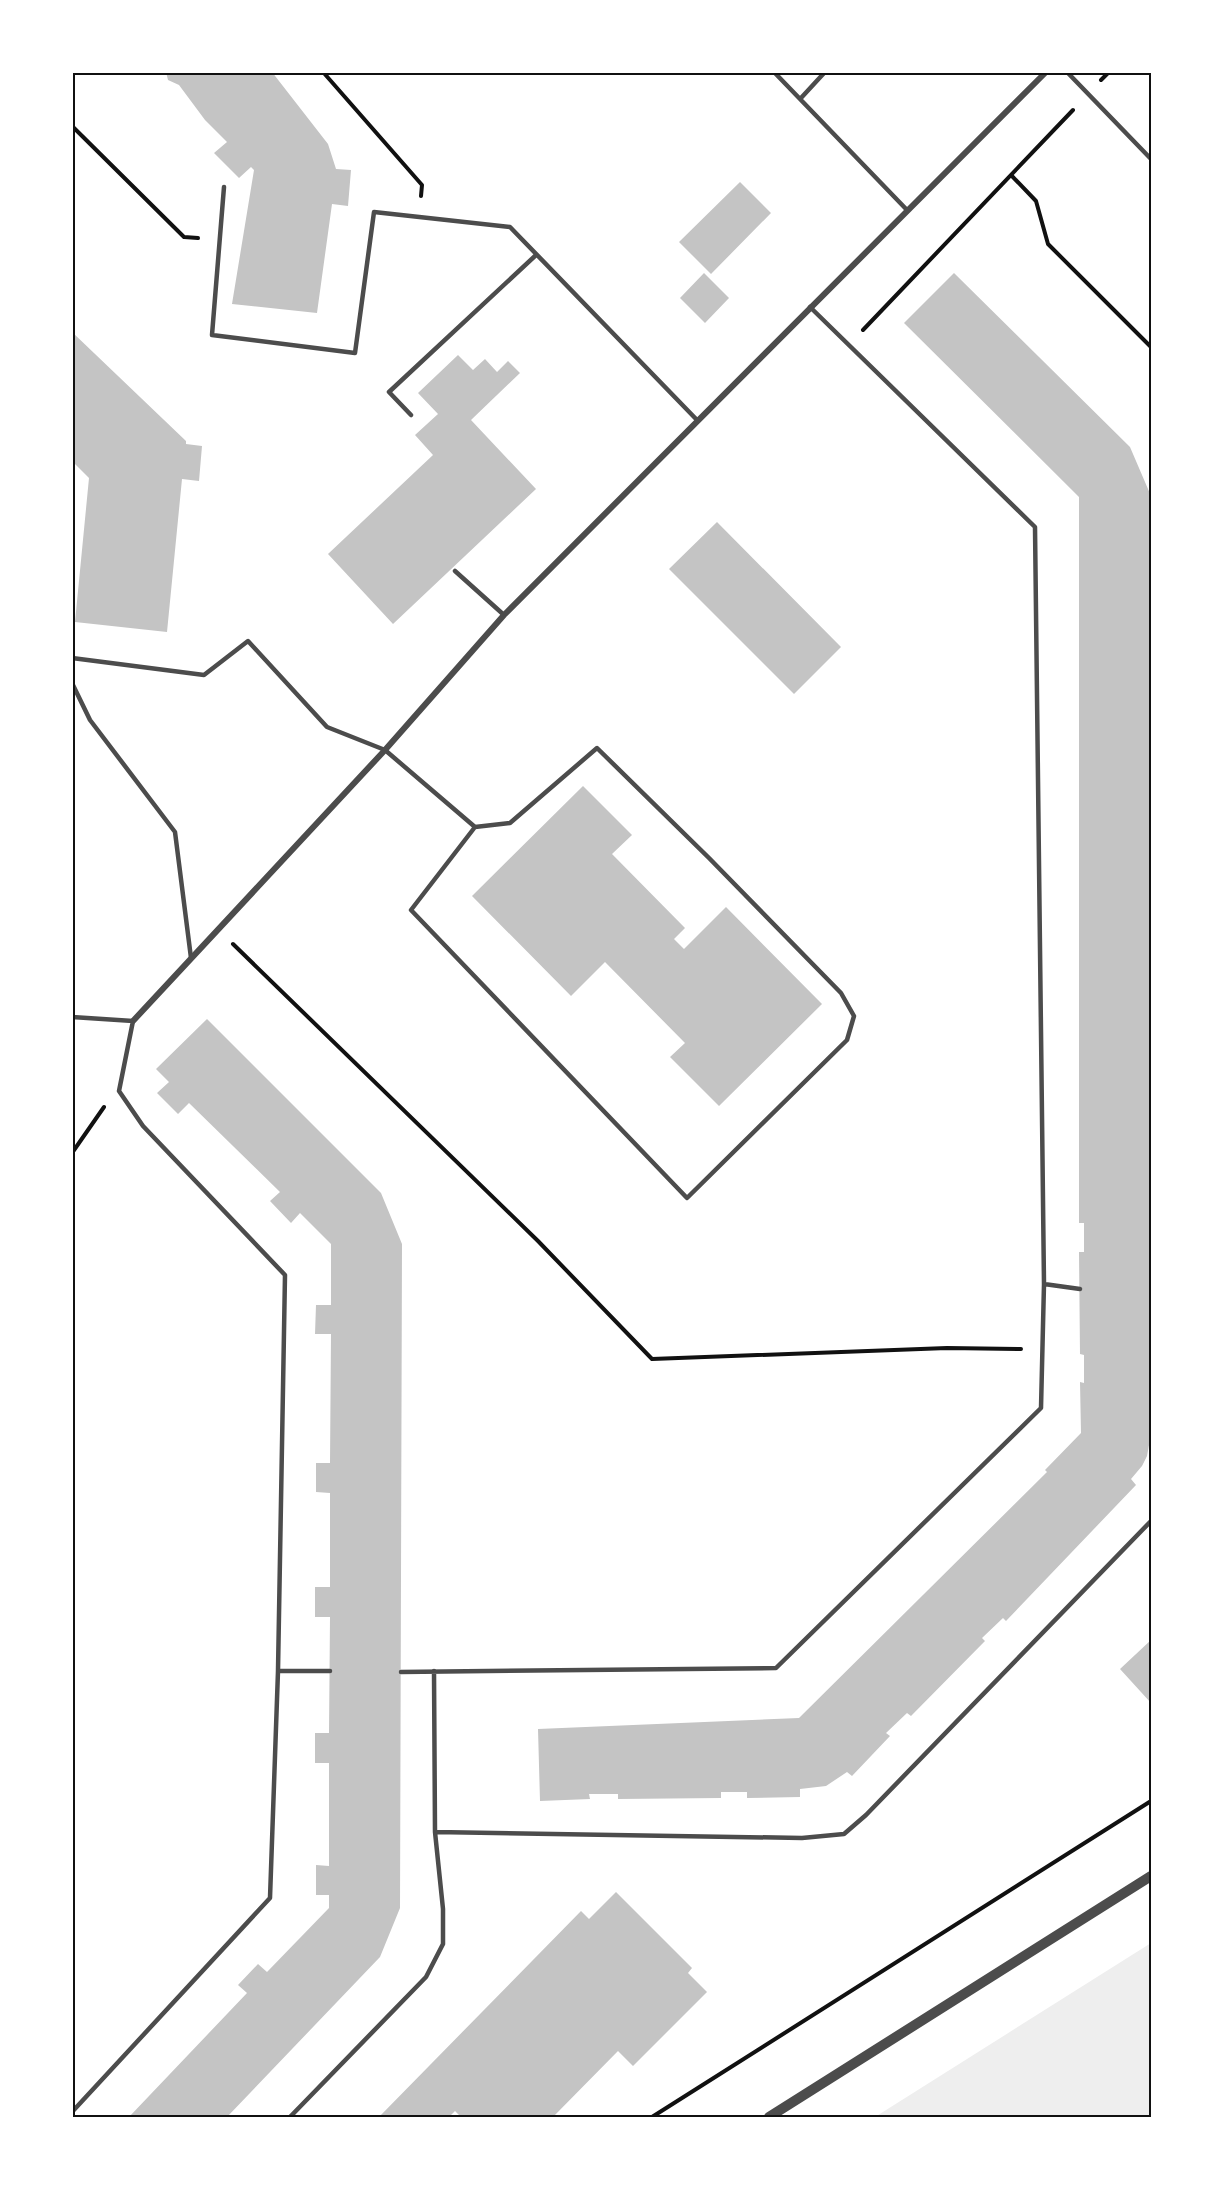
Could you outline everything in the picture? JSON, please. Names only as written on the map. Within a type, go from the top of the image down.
[{"type":"street","points":[[133,1021],[385,750],[504,615],[1046,72]]},
{"type":"street","points":[[770,2117],[1151,1876]]},
{"type":"lane","points":[[774,72],[908,210]]},
{"type":"lane","points":[[801,98],[825,72]]},
{"type":"lane","points":[[1067,72],[1151,159]]},
{"type":"lane","points":[[224,187],[212,335],[355,353],[374,212],[510,227],[697,420]]},
{"type":"lane","points":[[411,415],[389,392],[536,255]]},
{"type":"lane","points":[[401,1672],[777,1668],[1041,1408],[1044,1284],[1035,527],[810,307]]},
{"type":"lane","points":[[455,571],[504,615]]},
{"type":"lane","points":[[72,657],[204,675],[248,641],[327,727],[385,750],[475,827],[510,823],[597,748],[841,993],[854,1016],[847,1040],[687,1198],[411,910],[475,827]]},
{"type":"lane","points":[[72,683],[90,720],[175,831],[191,958]]},
{"type":"lane","points":[[72,1017],[133,1021],[118,1091],[143,1126],[285,1275],[278,1671],[270,1898],[72,2112]]},
{"type":"lane","points":[[1044,1284],[1080,1289]]},
{"type":"lane","points":[[435,1832],[802,1838],[844,1834],[866,1815],[973,1706],[1151,1521]]},
{"type":"lane","points":[[278,1671],[330,1671]]},
{"type":"lane","points":[[290,2117],[426,1977],[442,1944],[443,1909],[435,1832],[434,1671]]},
{"type":"path","points":[[322,72],[422,185],[420,217]]},
{"type":"path","points":[[849,345],[1109,72]]},
{"type":"path","points":[[72,126],[184,237],[220,240]]},
{"type":"path","points":[[1011,175],[1036,201],[1048,244],[1151,347]]},
{"type":"path","points":[[218,929],[538,1241],[652,1359],[947,1348],[1042,1350]]},
{"type":"path","points":[[72,1153],[103,1108],[118,1091]]},
{"type":"path","points":[[652,2117],[1151,1801]]},
{"type":"shaded area","points":[[1151,1943],[1151,2117],[875,2117]]},
{"type":"building","points":[[166,72],[272,72],[328,144],[336,169],[351,170],[348,206],[332,204],[317,313],[232,304],[254,170],[251,167],[239,178],[214,153],[227,142],[205,120],[179,85],[168,80]]},
{"type":"building","points":[[740,182],[771,213],[711,274],[679,242]]},
{"type":"building","points":[[704,273],[729,298],[705,323],[680,298]]},
{"type":"building","points":[[954,273],[1130,447],[1151,496],[1151,1434],[1147,1456],[1131,1479],[1136,1485],[1006,1621],[1003,1618],[982,1638],[985,1641],[911,1716],[907,1713],[886,1733],[890,1736],[852,1776],[847,1772],[826,1786],[800,1789],[800,1797],[747,1798],[747,1792],[721,1792],[721,1798],[618,1799],[618,1794],[589,1794],[590,1799],[540,1801],[538,1729],[799,1718],[1047,1472],[1045,1470],[1081,1433],[1080,1382],[1084,1383],[1084,1355],[1080,1354],[1079,1252],[1084,1252],[1084,1223],[1079,1223],[1079,497],[904,323]]},
{"type":"building","points":[[72,332],[186,441],[186,444],[202,446],[199,481],[182,479],[167,632],[75,622],[89,478],[72,461]]},
{"type":"building","points":[[458,355],[473,370],[485,359],[497,372],[508,361],[520,373],[471,420],[536,489],[393,624],[328,554],[433,455],[415,435],[438,414],[418,393]]},
{"type":"building","points":[[717,522],[841,647],[794,694],[669,569]]},
{"type":"building","points":[[583,786],[632,835],[612,854],[685,928],[674,939],[684,949],[726,907],[822,1004],[719,1106],[670,1057],[685,1043],[605,962],[571,996],[472,896]]},
{"type":"building","points":[[207,1019],[381,1193],[402,1244],[400,1908],[380,1957],[227,2117],[129,2117],[247,1993],[238,1985],[258,1964],[267,1972],[329,1908],[329,1895],[316,1895],[316,1865],[329,1866],[329,1763],[315,1763],[315,1733],[329,1733],[330,1617],[315,1617],[315,1587],[330,1587],[330,1493],[316,1492],[316,1463],[330,1463],[331,1334],[315,1334],[316,1305],[331,1305],[331,1244],[300,1213],[291,1223],[270,1201],[280,1192],[189,1103],[178,1114],[157,1093],[169,1082],[156,1069]]},
{"type":"building","points":[[1151,1640],[1151,1703],[1120,1669]]},
{"type":"building","points":[[616,1892],[692,1968],[688,1973],[707,1992],[633,2066],[618,2051],[553,2117],[461,2117],[455,2111],[449,2117],[379,2117],[581,1911],[589,1919]]}]
